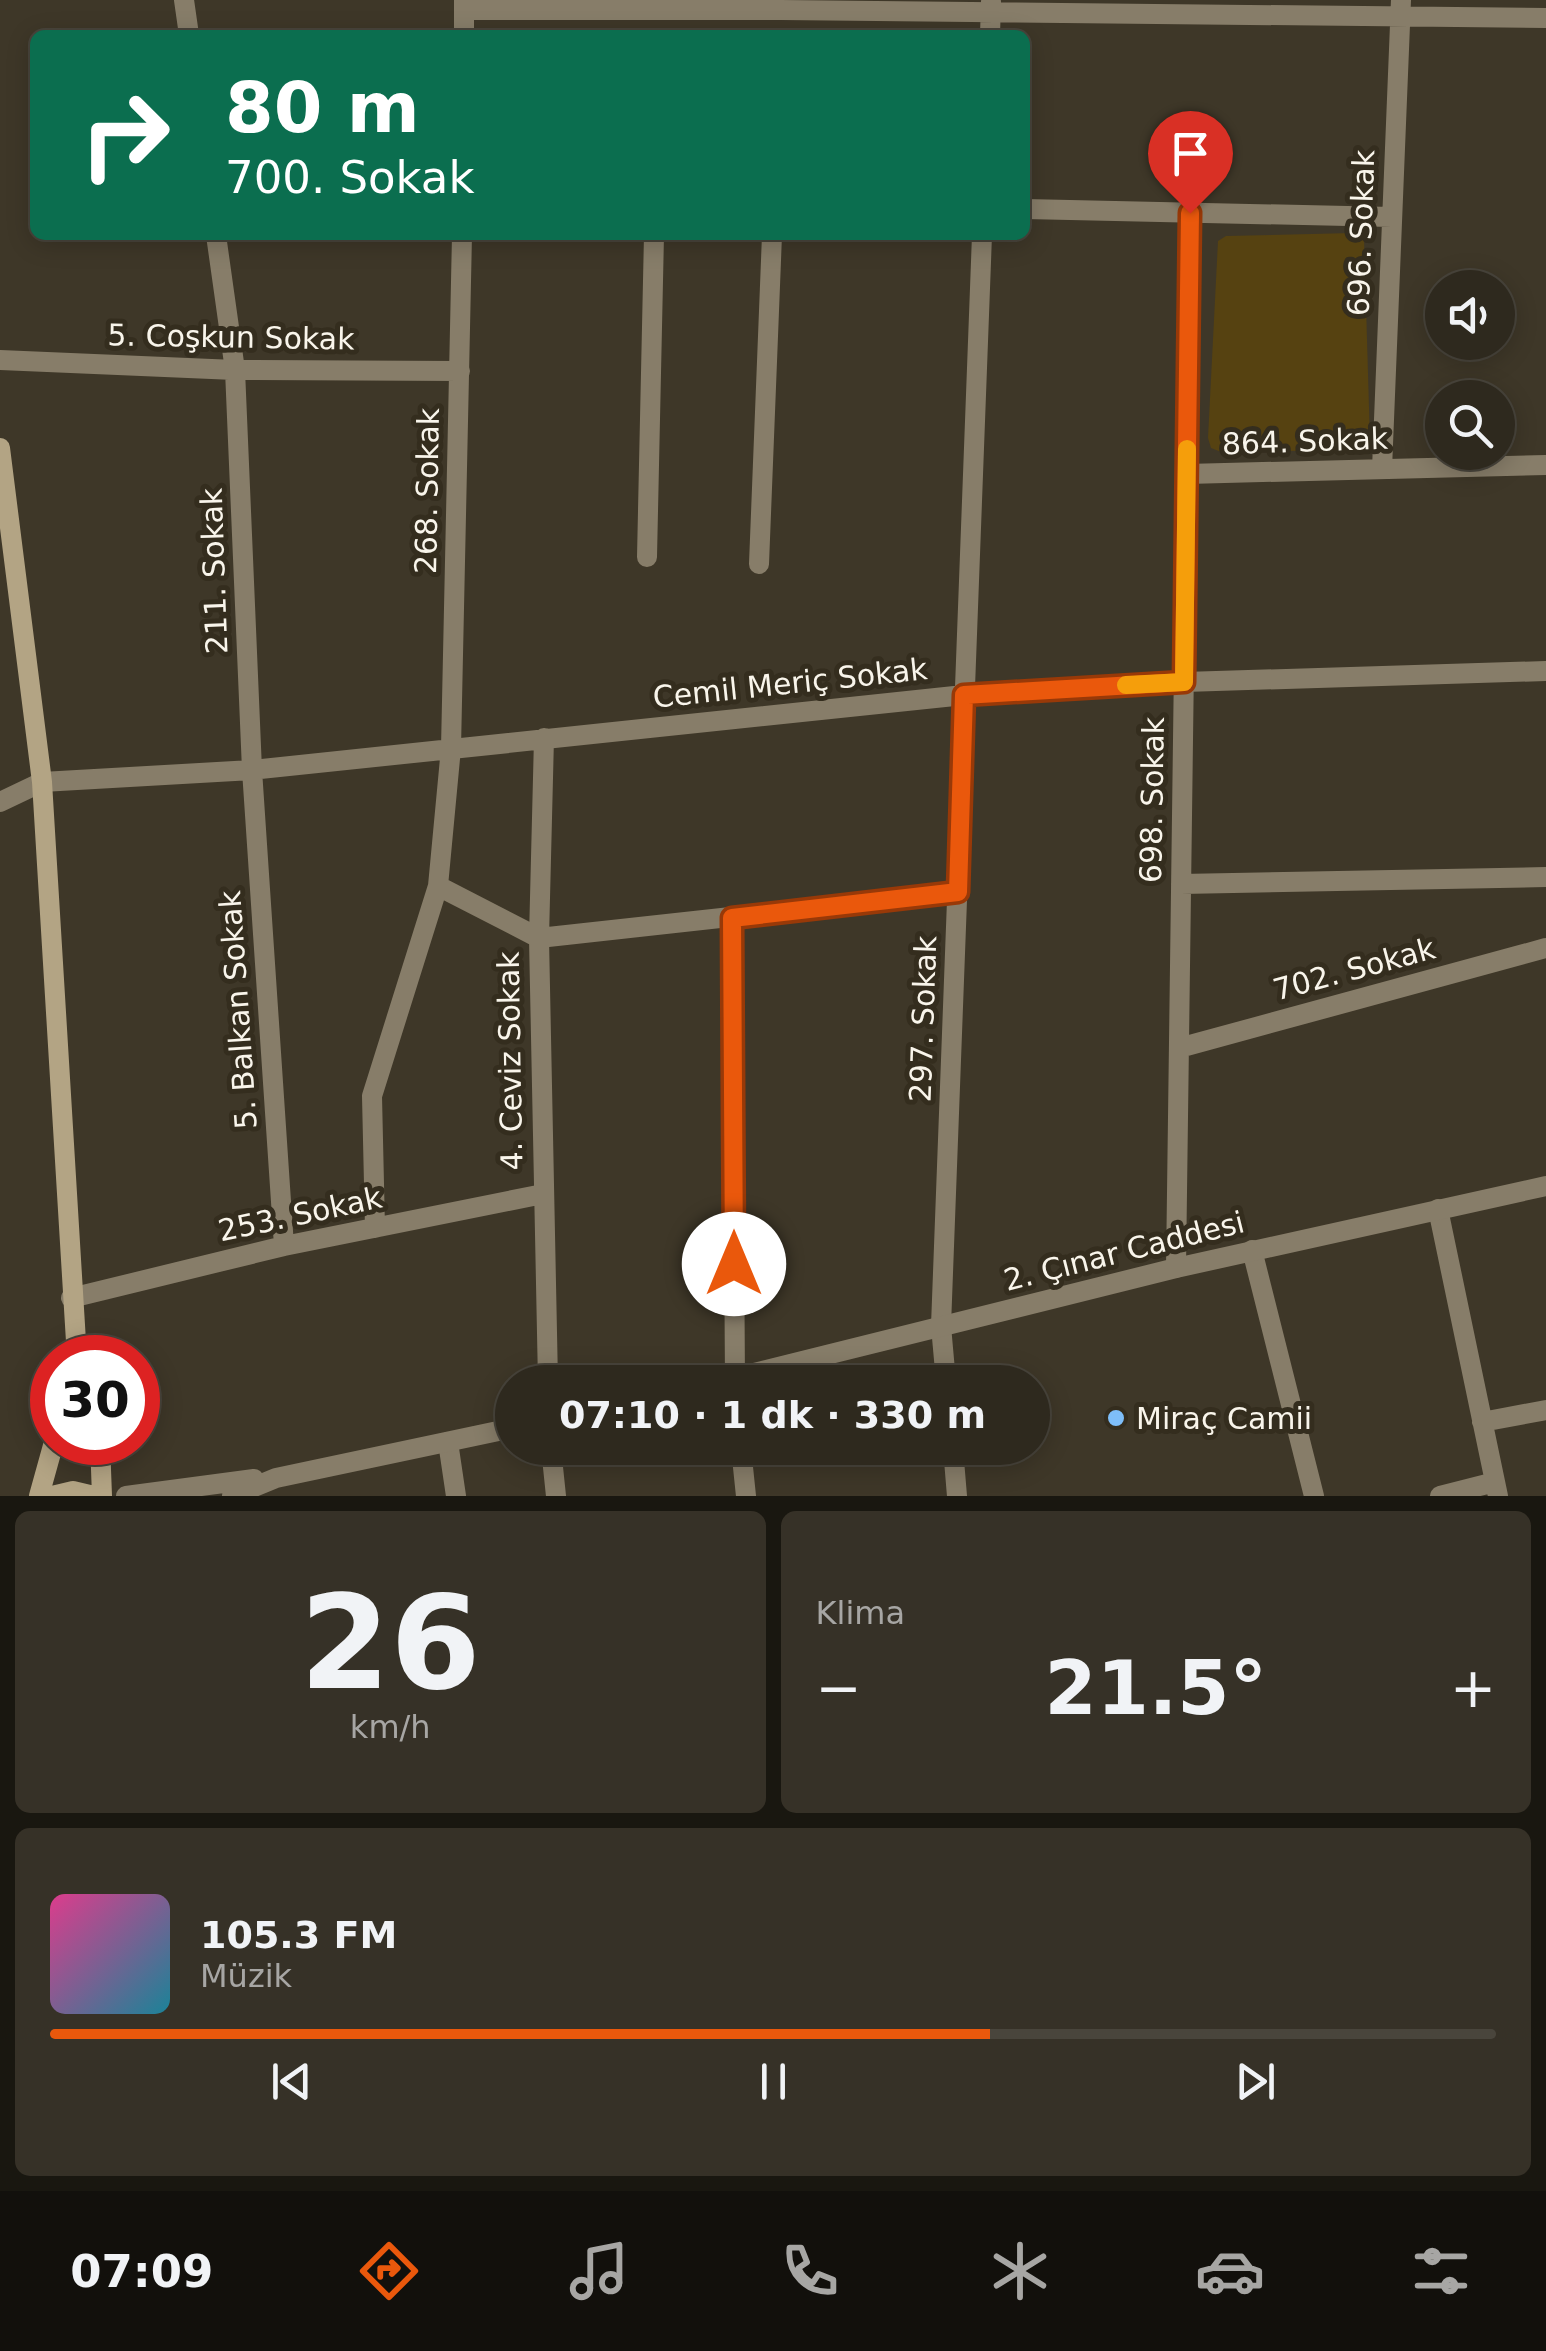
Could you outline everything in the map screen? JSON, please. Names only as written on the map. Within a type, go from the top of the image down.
[{"type":"main road","points":[[0,448],[42,782],[73,1335]]},
{"type":"main road","points":[[39,1496],[48,1465]]},
{"type":"main road","points":[[101,1465],[102,1496]]},
{"type":"main road","points":[[52,1496],[74,1490],[94,1496]]},
{"type":"street","points":[[189,30],[192,2]]},
{"type":"street","points":[[464,5],[1400,8],[1546,18]]},
{"type":"street","name":"696. Sokak","points":[[1382,468],[1400,8]]},
{"type":"street","points":[[1030,210],[1392,217]]},
{"type":"street","name":"698. Sokak","points":[[1176,1268],[1190,213]]},
{"type":"street","name":"211. Sokak","points":[[217,240],[235,370],[252,770]]},
{"type":"street","name":"268. Sokak","points":[[375,1228],[372,1096],[438,886],[451,748],[462,240]]},
{"type":"street","points":[[647,557],[654,240]]},
{"type":"street","points":[[759,564],[772,240]]},
{"type":"street","name":"297. Sokak","points":[[944,1365],[941,1326],[982,240]]},
{"type":"street","name":"5. Coşkun Sokak","points":[[0,360],[235,370],[460,370]]},
{"type":"street","name":"864. Sokak","points":[[1186,474],[1546,465]]},
{"type":"street","name":"Cemil Meriç Sokak","points":[[42,782],[252,770],[964,695],[1184,682],[1546,672]]},
{"type":"street","name":"4. Ceviz Sokak","points":[[544,738],[538,938],[547,1365]]},
{"type":"street","name":"5. Balkan Sokak","points":[[252,770],[284,1246]]},
{"type":"street","points":[[0,802],[42,782]]},
{"type":"street","points":[[1181,884],[1546,877]]},
{"type":"street","points":[[438,886],[538,938],[958,892]]},
{"type":"street","points":[[729,1365],[732,918]]},
{"type":"street","name":"702. Sokak","points":[[1178,1048],[1546,948]]},
{"type":"street","name":"2. Çınar Caddesi","points":[[791,1365],[1176,1268],[1546,1186]]},
{"type":"street","name":"253. Sokak","points":[[71,1298],[284,1246],[542,1194]]},
{"type":"street","points":[[1438,1210],[1496,1489],[1440,1496]]},
{"type":"street","points":[[1252,1250],[1314,1496]]},
{"type":"street","points":[[1482,1422],[1546,1410]]},
{"type":"street","points":[[126,1496],[276,1478],[495,1432]]},
{"type":"street","points":[[448,1442],[456,1496]]},
{"type":"street","points":[[553,1465],[556,1496]]},
{"type":"street","points":[[743,1465],[746,1496]]},
{"type":"street","points":[[955,1465],[958,1496]]},
{"type":"street","points":[[232,1496],[276,1478]]},
{"type":"shaded area","points":[[1353,233],[1364,238],[1370,441],[1358,450],[1221,452],[1211,448],[1208,438],[1218,241],[1226,236]]},
{"type":"slow traffic","points":[[1126,685],[1184,682],[1187,449]]},
{"type":"place","name":"Miraç Camii","points":[[1116,1418]]},
{"type":"route","points":[[734,1264],[732,918],[958,892],[964,695],[1184,682],[1190,213]]}]
